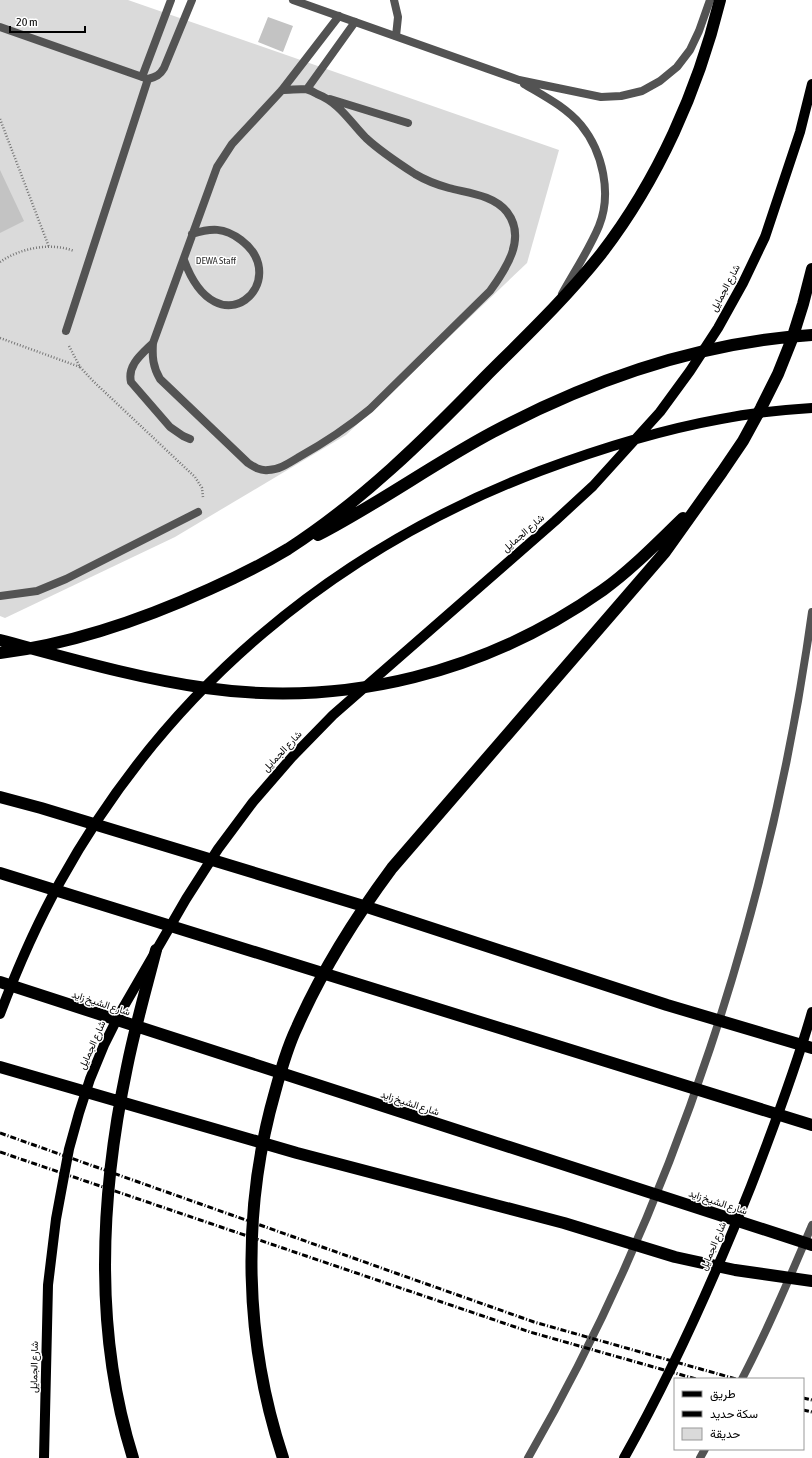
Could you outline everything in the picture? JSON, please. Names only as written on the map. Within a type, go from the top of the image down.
[{"type":"highway","points":[[287,549],[357,498],[412,450],[554,307],[601,253],[626,218],[649,181],[669,143],[687,103],[702,62],[720,0]]},
{"type":"highway","points":[[283,1458],[265,1394],[257,1348],[253,1301],[252,1254],[254,1208],[260,1154],[276,1086],[296,1027],[339,944],[364,905],[392,868],[665,552],[722,472],[743,441],[778,374],[799,318],[812,269]]},
{"type":"highway","points":[[0,653],[67,640],[124,624],[180,603],[235,578],[287,549],[346,520],[492,433],[569,396],[622,375],[690,355],[732,345],[812,335]]},
{"type":"highway","points":[[0,640],[155,679],[207,688],[284,694],[322,693],[398,681],[449,667],[492,652],[540,629],[573,610],[604,589],[634,564],[700,502]]},
{"type":"highway","points":[[0,797],[41,808],[370,908],[667,1005],[812,1048]]},
{"type":"highway","points":[[0,873],[812,1125]]},
{"type":"highway","points":[[133,1458],[116,1394],[109,1344],[105,1294],[105,1244],[109,1184],[116,1125],[127,1066],[156,950]]},
{"type":"highway","name":"شارع الشيخ زايد","points":[[0,982],[812,1245]]},
{"type":"highway","points":[[0,1068],[297,1153],[564,1223],[675,1257],[735,1270],[812,1281]]},
{"type":"main road","name":"شارع الجمايل","points":[[44,1458],[48,1285],[54,1232],[69,1148],[83,1100],[104,1045],[120,1013],[186,898],[218,849],[253,802],[292,757],[333,716],[588,491],[660,412],[690,371],[714,334],[743,283],[765,237],[800,132],[812,84]]},
{"type":"main road","points":[[0,1014],[15,974],[36,928],[60,882],[86,837],[115,795],[146,754],[180,714],[216,676],[254,640],[294,607],[368,556],[426,522],[521,478],[569,460],[670,430],[721,419],[772,411],[812,408]]},
{"type":"main road","name":"شارع الجمايل","points":[[624,1458],[665,1380],[714,1277],[781,1109],[812,1012]]},
{"type":"street","points":[[66,331],[171,0]]},
{"type":"street","points":[[0,28],[145,78],[155,77],[160,74],[164,68],[192,0]]},
{"type":"street","points":[[293,0],[519,80],[601,97],[621,96],[642,90],[660,80],[677,67],[690,50],[699,31],[710,0]]},
{"type":"street","points":[[394,0],[398,17],[396,36]]},
{"type":"street","points":[[328,98],[345,113],[366,137],[390,158],[417,175],[447,188],[494,200],[507,212],[515,226],[516,243],[510,260],[490,291],[360,417],[330,440],[276,469],[266,470],[256,468],[248,463],[160,379],[153,364],[153,343],[217,167],[232,144],[282,90],[339,16]]},
{"type":"street","points":[[307,90],[355,22]]},
{"type":"street","points":[[519,80],[562,107],[581,125],[595,148],[604,173],[605,199],[599,225],[588,248],[554,307]]},
{"type":"street","points":[[282,90],[307,90],[408,123]]},
{"type":"street","points":[[184,260],[189,274],[197,287],[207,298],[219,304],[232,305],[244,301],[254,293],[259,281],[260,268],[255,256],[246,243],[234,235],[220,230],[206,230],[192,234]]},
{"type":"street","points":[[153,343],[130,370],[131,382],[170,427],[182,436],[190,439]]},
{"type":"street","points":[[0,596],[37,591],[66,579],[198,512]]},
{"type":"street","points":[[528,1458],[577,1367],[629,1257],[665,1171],[709,1050],[744,935],[775,813],[798,704],[812,612]]},
{"type":"street","points":[[743,1378],[760,1345],[812,1225]]},
{"type":"path","points":[[0,119],[49,246]]},
{"type":"path","points":[[0,262],[7,257],[28,249],[49,246],[70,249],[90,257]]},
{"type":"path","points":[[66,331],[71,350],[80,367],[195,477],[202,488],[203,501],[198,512]]},
{"type":"path","points":[[0,338],[80,367]]},
{"type":"green space","name":"DEWA Staff","points":[[0,0],[128,0],[559,150],[527,263],[346,435],[175,537],[5,618],[0,616]]},
{"type":"building","points":[[268,17],[293,26],[283,52],[258,42]]},
{"type":"building","points":[[0,170],[24,221],[0,233]]},
{"type":"railway","points":[[0,1133],[534,1322],[732,1378]]},
{"type":"railway","points":[[0,1152],[530,1332],[692,1378]]},
{"type":"railway","points":[[804,1398],[812,1400]]},
{"type":"railway","points":[[804,1410],[812,1412]]}]
